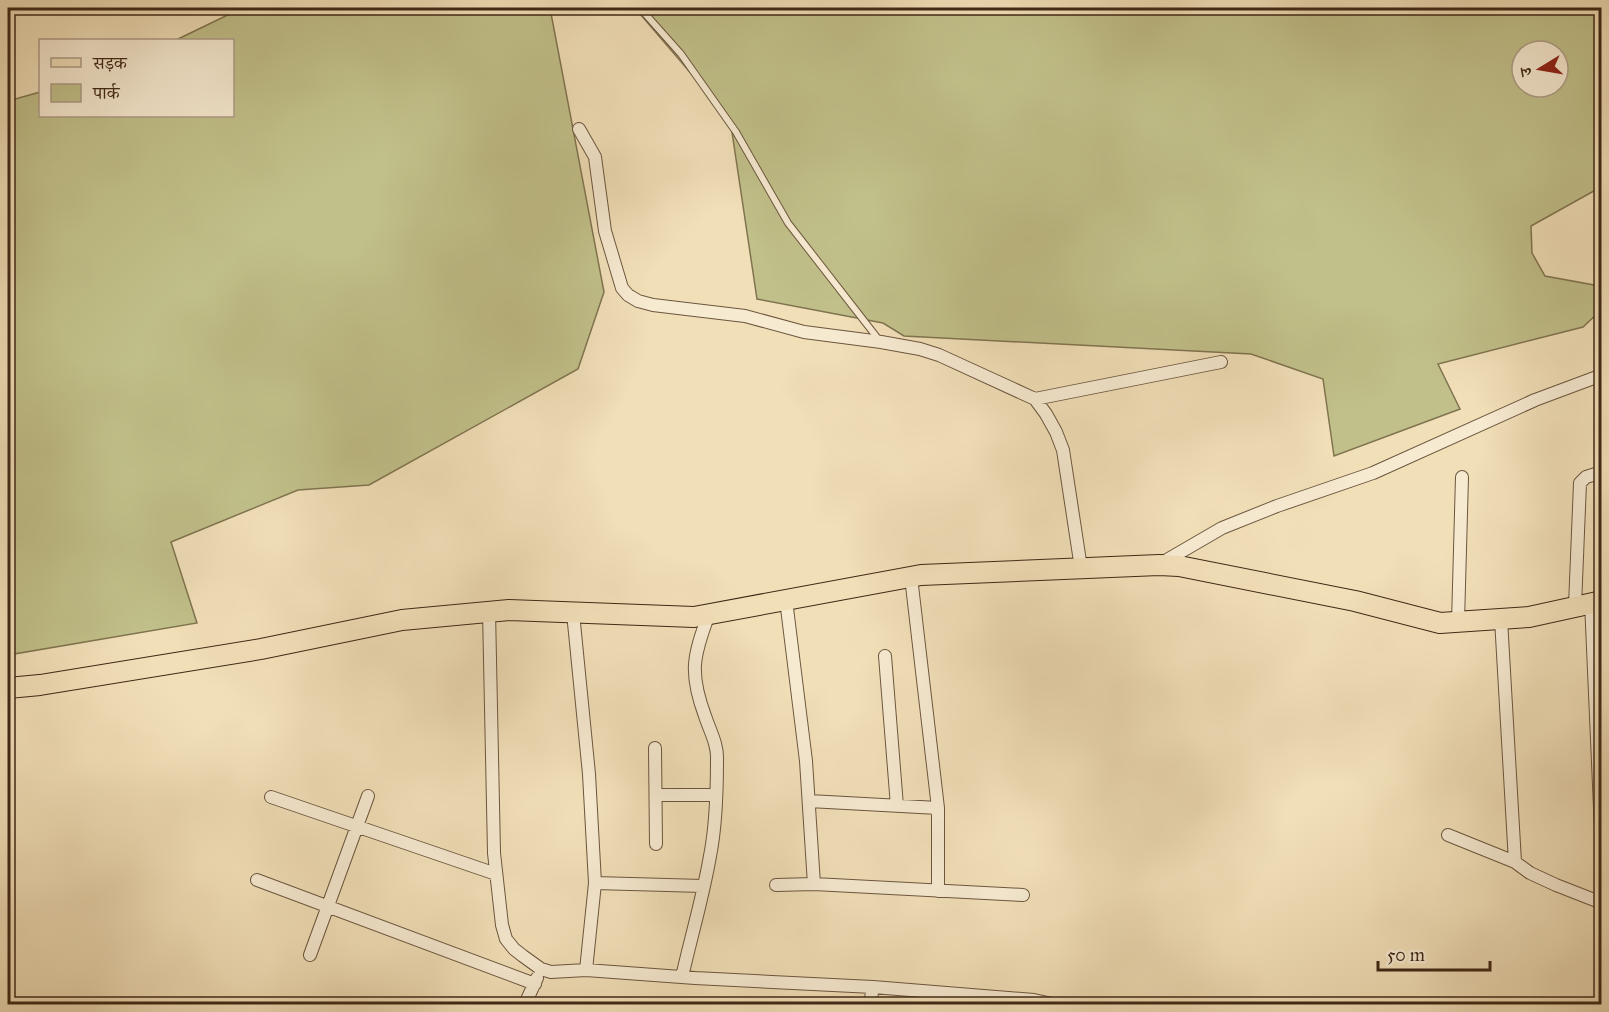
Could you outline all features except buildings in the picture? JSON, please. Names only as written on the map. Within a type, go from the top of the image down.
[{"type":"main road","points":[[8,688],[40,685],[261,649],[402,620],[508,610],[694,617],[911,577],[1081,568],[1179,566],[1355,601],[1440,623],[1529,617],[1589,603]]},
{"type":"street","points":[[579,129],[595,157],[607,240],[617,276],[628,296],[638,302],[745,316],[804,332],[920,349],[939,355],[1035,399],[1056,432],[1063,450],[1081,568]]},
{"type":"street","points":[[1035,399],[1221,362]]},
{"type":"street","points":[[1159,565],[1222,528],[1373,472],[1599,373]]},
{"type":"street","points":[[1602,472],[1586,477],[1580,483],[1589,603],[1602,854]]},
{"type":"street","points":[[1458,622],[1462,477]]},
{"type":"street","points":[[911,577],[938,808],[938,891]]},
{"type":"street","points":[[786,600],[805,752],[814,884]]},
{"type":"street","points":[[489,611],[493,827],[502,925],[514,949],[542,969],[552,972],[586,970],[873,987],[1034,1000],[1052,1005]]},
{"type":"street","points":[[573,613],[589,774],[595,883],[586,970]]},
{"type":"street","points":[[682,977],[710,855],[718,757],[716,745],[700,704],[694,677],[696,647],[709,614]]},
{"type":"street","points":[[1501,619],[1515,862]]},
{"type":"street","points":[[885,656],[897,806]]},
{"type":"street","points":[[655,748],[656,844]]},
{"type":"street","points":[[657,795],[715,795]]},
{"type":"street","points":[[310,955],[368,796]]},
{"type":"street","points":[[271,797],[496,874]]},
{"type":"street","points":[[809,801],[938,808]]},
{"type":"street","points":[[1448,835],[1515,862],[1530,873],[1602,903]]},
{"type":"street","points":[[257,880],[535,984]]},
{"type":"street","points":[[595,883],[703,886]]},
{"type":"street","points":[[776,885],[814,884],[1023,895]]},
{"type":"street","points":[[525,1005],[542,969]]},
{"type":"street","points":[[870,1005],[873,987]]},
{"type":"lane","points":[[640,8],[681,54],[736,132],[788,223],[881,342]]},
{"type":"green space","points":[[242,8],[550,8],[604,292],[578,369],[369,485],[298,490],[171,542],[197,623],[8,655],[8,101],[39,92],[39,117],[234,117],[234,39],[178,39]]},
{"type":"green space","points":[[635,8],[1601,8],[1601,187],[1531,226],[1532,253],[1545,276],[1594,285],[1601,310],[1583,327],[1438,364],[1460,409],[1334,456],[1323,379],[1251,354],[904,336],[883,323],[757,299],[730,119]]}]
